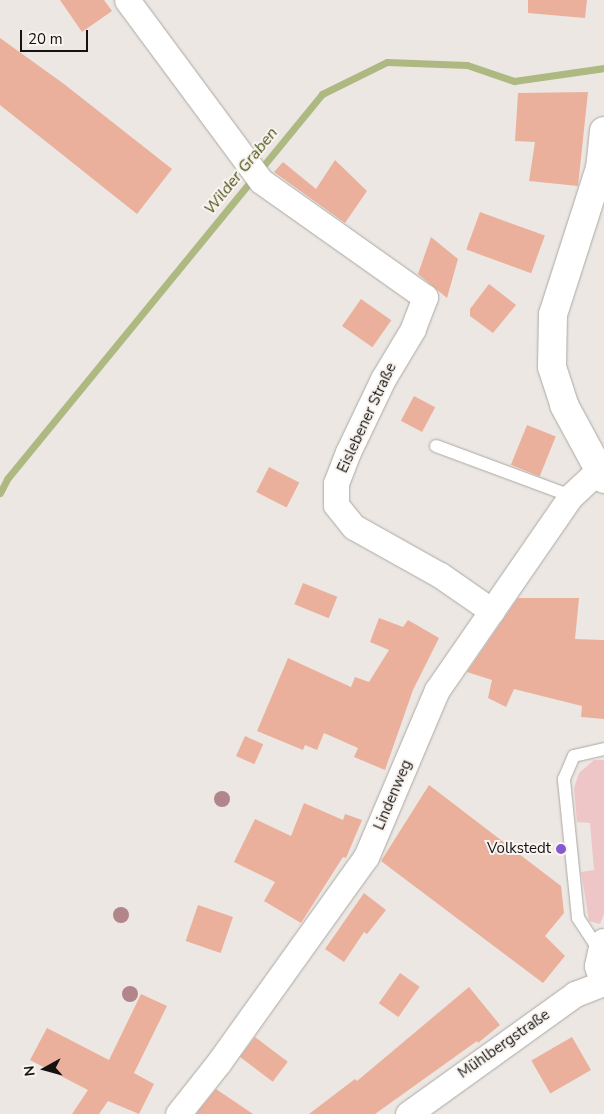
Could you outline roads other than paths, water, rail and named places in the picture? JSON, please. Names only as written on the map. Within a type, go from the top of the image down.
[{"type":"main road","points":[[601,475],[564,405],[552,367],[553,314],[600,168],[604,131]]},
{"type":"main road","points":[[603,948],[599,966],[604,983]]},
{"type":"street","name":"Eislebener Straße","points":[[127,0],[253,172],[425,297],[412,329],[382,379],[348,452],[336,483],[336,505],[354,527],[440,575],[492,611]]},
{"type":"street","name":"Lindenweg","points":[[178,1114],[219,1062],[366,857],[438,690],[571,496],[601,475]]},
{"type":"street","name":"Mühlbergstraße","points":[[408,1114],[575,994],[604,983]]},
{"type":"lane","points":[[436,446],[571,496]]},
{"type":"lane","points":[[603,948],[578,918],[564,779],[574,756],[604,749]]},
{"type":"waterway","name":"Wilder Graben","points":[[0,493],[7,479],[322,94],[387,62],[467,65],[514,81],[604,68]]},
{"type":"place","name":"Volkstedt","points":[[561,849]]}]
